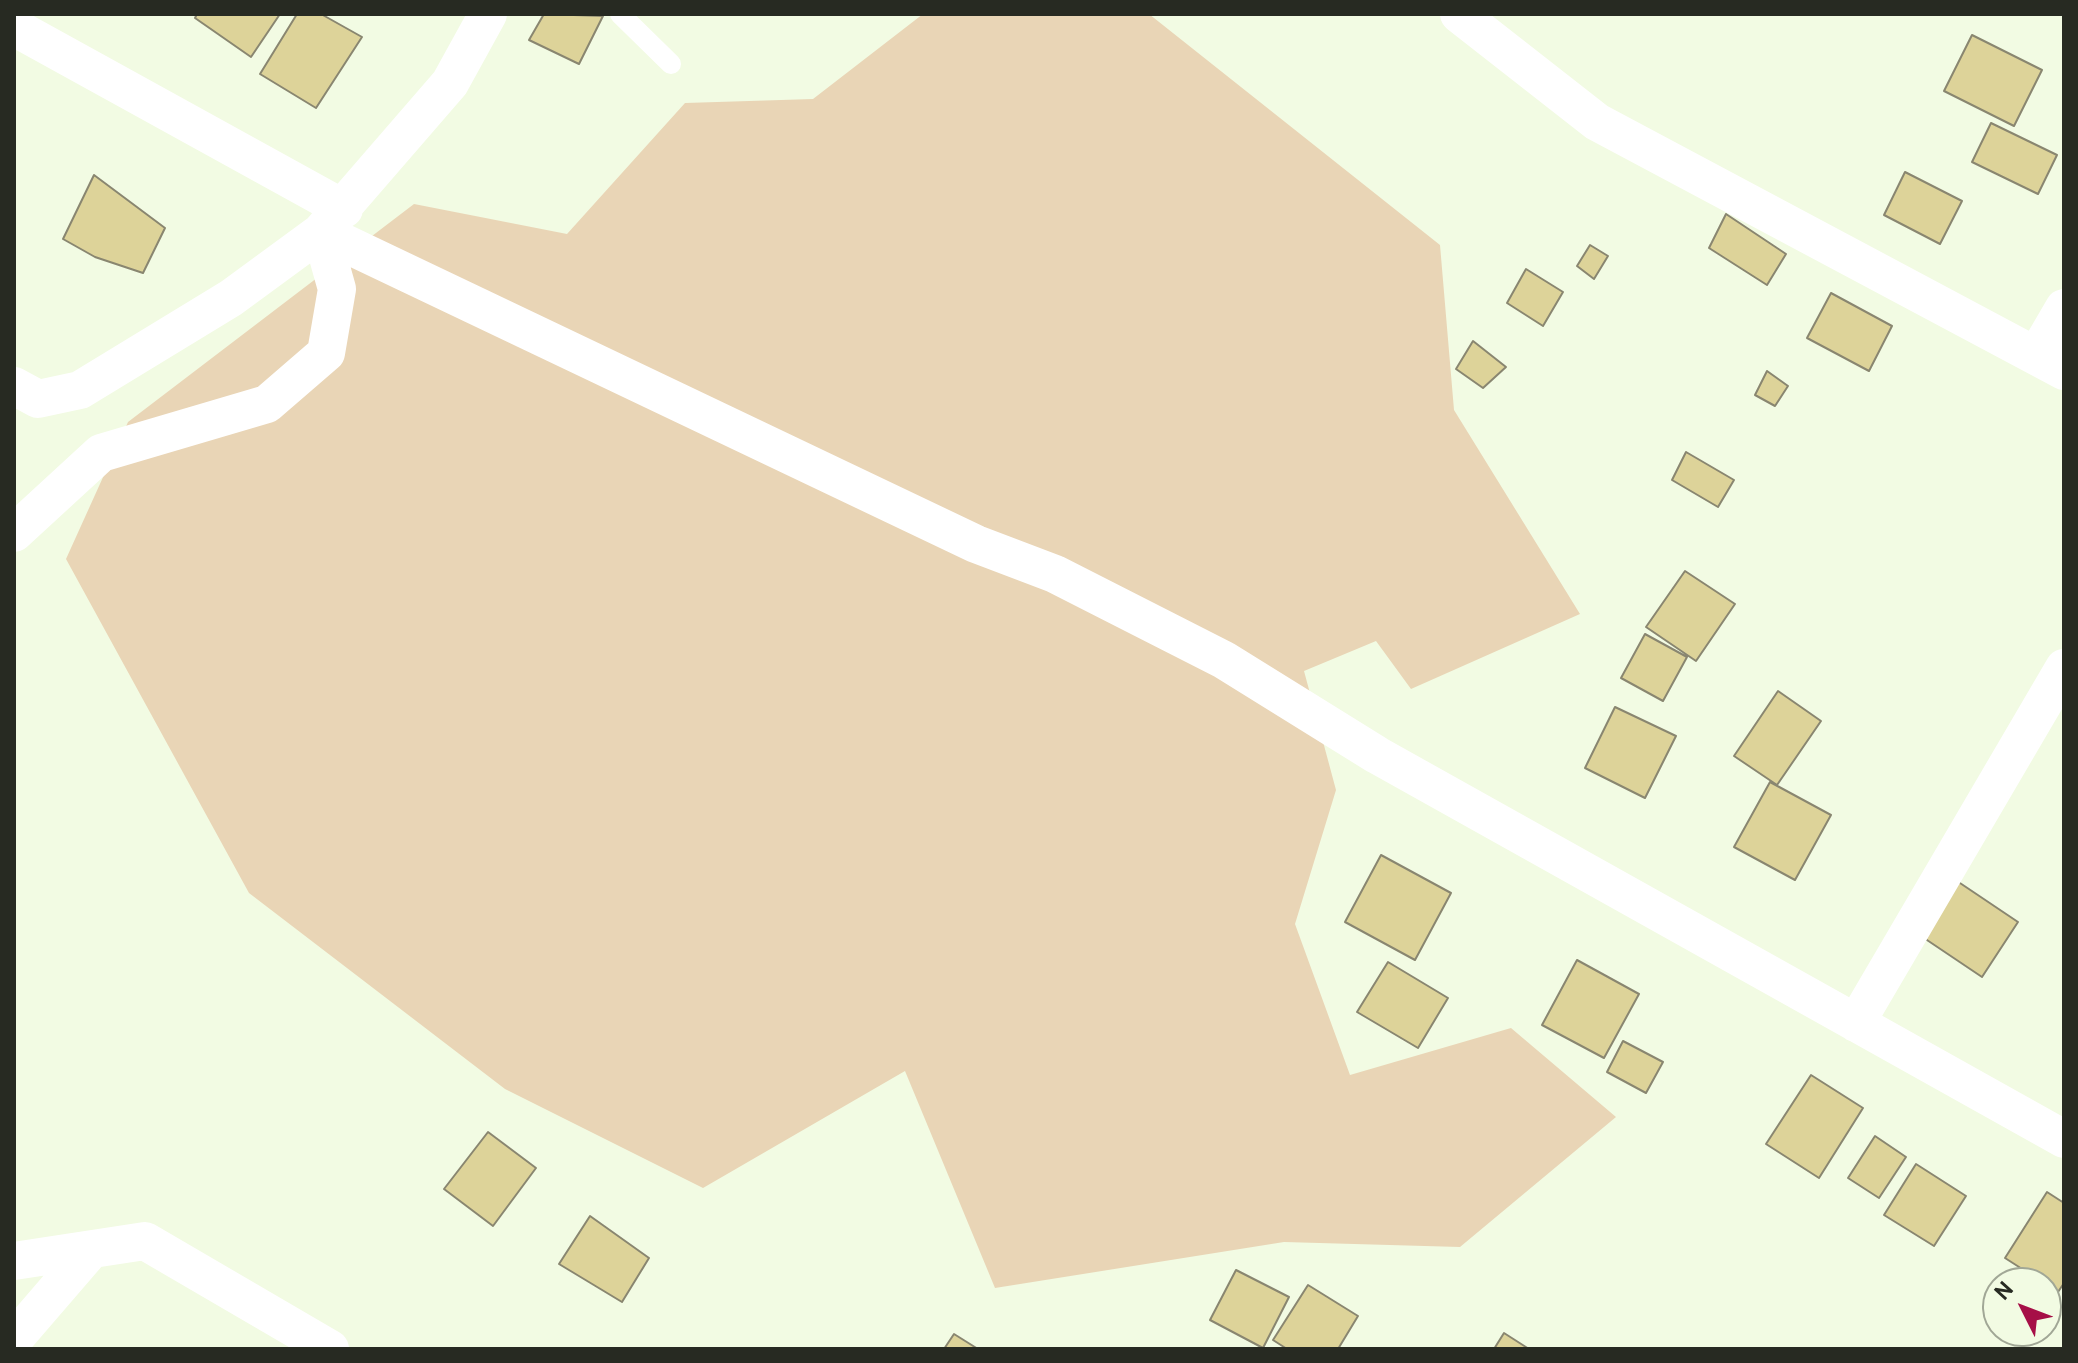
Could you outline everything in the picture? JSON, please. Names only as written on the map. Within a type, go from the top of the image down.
[{"type":"street","points":[[14,386],[38,399],[80,390],[231,298],[333,220],[450,83],[488,14]]},
{"type":"street","points":[[1459,14],[1597,122],[2050,364],[2064,308]]},
{"type":"street","points":[[14,27],[333,220],[976,544],[1055,574],[1224,660],[1363,747],[2064,1139]]},
{"type":"street","points":[[14,533],[101,453],[267,404],[326,353],[337,289],[333,220]]},
{"type":"street","points":[[1856,1023],[2053,709],[2064,668]]},
{"type":"street","points":[[14,1261],[89,1252],[145,1241],[330,1349]]},
{"type":"street","points":[[14,1339],[89,1252]]},
{"type":"lane","points":[[620,14],[671,64]]},
{"type":"shaded area","points":[[923,14],[1149,14],[1440,245],[1454,410],[1580,614],[1411,689],[1376,641],[1304,671],[1336,790],[1295,924],[1350,1075],[1511,1028],[1616,1117],[1460,1247],[1284,1242],[995,1288],[905,1071],[703,1188],[505,1089],[249,893],[66,559],[128,422],[414,204],[567,234],[685,103],[813,99]]},
{"type":"building","points":[[197,14],[280,14],[251,57],[195,18]]},
{"type":"building","points":[[297,14],[321,14],[362,37],[316,108],[260,74]]},
{"type":"building","points":[[544,14],[603,16],[579,64],[529,40]]},
{"type":"building","points":[[1972,35],[2042,70],[2014,126],[1944,91]]},
{"type":"building","points":[[1991,123],[2057,155],[2038,194],[1972,162]]},
{"type":"building","points":[[1905,172],[1962,201],[1940,244],[1884,215]]},
{"type":"building","points":[[94,175],[165,228],[143,273],[95,257],[63,239]]},
{"type":"building","points":[[1726,214],[1786,254],[1767,285],[1709,248]]},
{"type":"building","points":[[1590,245],[1608,256],[1594,279],[1577,266]]},
{"type":"building","points":[[1526,269],[1563,292],[1543,326],[1507,303]]},
{"type":"building","points":[[1831,293],[1892,326],[1869,371],[1807,338]]},
{"type":"building","points":[[1473,341],[1506,367],[1483,388],[1456,369]]},
{"type":"building","points":[[1767,371],[1788,386],[1775,406],[1755,395]]},
{"type":"building","points":[[1686,452],[1734,480],[1718,507],[1672,480]]},
{"type":"building","points":[[1685,571],[1735,604],[1696,661],[1646,627]]},
{"type":"building","points":[[1645,634],[1687,657],[1663,701],[1621,678]]},
{"type":"building","points":[[1778,691],[1821,721],[1777,785],[1734,756]]},
{"type":"building","points":[[1615,707],[1676,736],[1645,798],[1585,768]]},
{"type":"building","points":[[1770,782],[1831,815],[1795,880],[1734,847]]},
{"type":"building","points":[[1381,855],[1451,893],[1415,960],[1345,922]]},
{"type":"building","points":[[1954,879],[2018,922],[1982,977],[1918,934]]},
{"type":"building","points":[[1577,960],[1639,994],[1604,1058],[1542,1025]]},
{"type":"building","points":[[1388,962],[1448,998],[1418,1048],[1357,1012]]},
{"type":"building","points":[[1623,1041],[1663,1062],[1646,1093],[1607,1072]]},
{"type":"building","points":[[1811,1075],[1863,1108],[1819,1178],[1766,1144]]},
{"type":"building","points":[[488,1132],[536,1168],[493,1226],[444,1189]]},
{"type":"building","points":[[1875,1136],[1906,1157],[1879,1198],[1848,1178]]},
{"type":"building","points":[[1916,1164],[1966,1196],[1934,1246],[1884,1215]]},
{"type":"building","points":[[2047,1192],[2064,1203],[2062,1286],[2062,1267],[2019,1267],[2005,1258]]},
{"type":"building","points":[[590,1216],[649,1258],[622,1302],[559,1264]]},
{"type":"building","points":[[1236,1270],[1289,1297],[1263,1348],[1210,1320]]},
{"type":"building","points":[[1308,1285],[1358,1316],[1338,1349],[1287,1349],[1273,1340]]},
{"type":"building","points":[[1504,1333],[1529,1349],[1494,1349]]},
{"type":"building","points":[[954,1334],[978,1349],[944,1349]]}]
